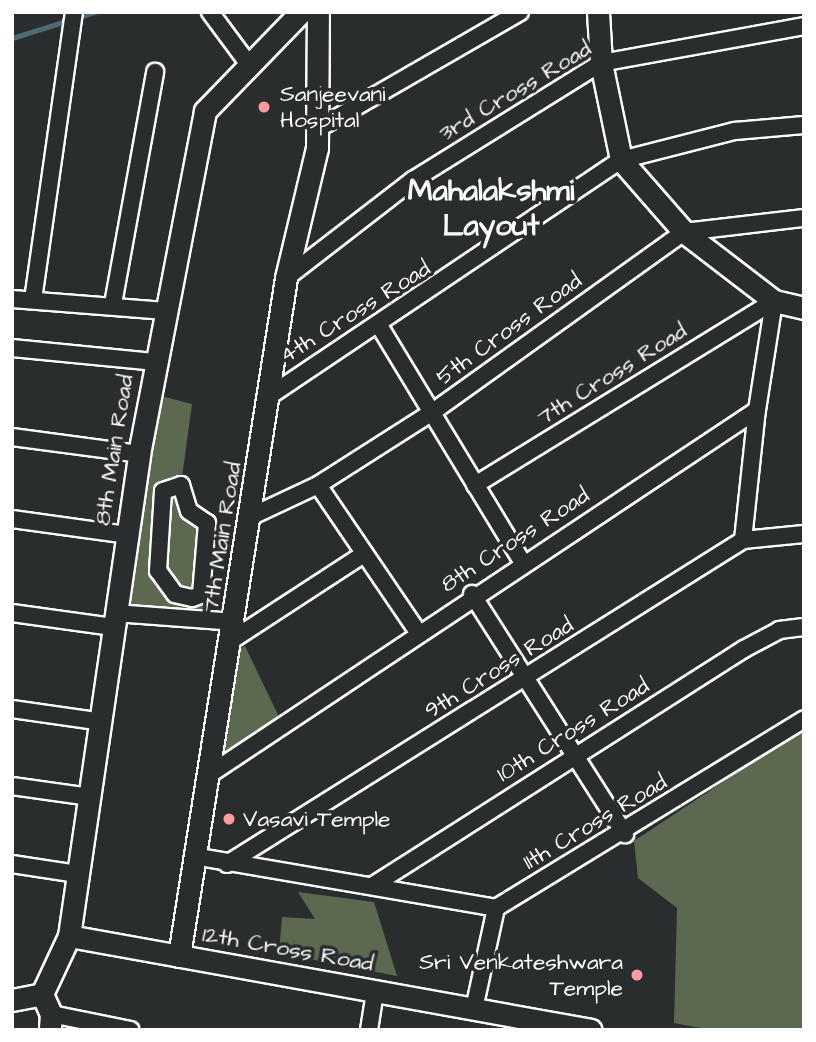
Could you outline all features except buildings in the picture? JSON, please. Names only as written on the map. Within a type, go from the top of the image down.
[{"type":"street","points":[[33,300],[74,31],[74,12]]},
{"type":"street","points":[[210,12],[250,66]]},
{"type":"street","name":"8th Main Road","points":[[69,936],[103,722],[114,620],[139,454],[205,111],[302,12]]},
{"type":"street","name":"7th Main Road","points":[[179,956],[198,857],[209,774],[253,516],[286,278],[319,128],[318,12]]},
{"type":"street","points":[[319,128],[520,12]]},
{"type":"street","points":[[598,12],[601,63],[621,160],[684,232],[774,301],[804,308]]},
{"type":"street","name":"3rd Cross Road","points":[[286,278],[413,180],[601,63],[804,26]]},
{"type":"street","points":[[113,304],[155,72]]},
{"type":"street","name":"4th Cross Road","points":[[271,394],[308,366],[380,327],[621,160],[735,131],[804,125]]},
{"type":"street","name":"5th Cross Road","points":[[253,516],[318,485],[434,411],[684,232],[804,218]]},
{"type":"street","points":[[12,299],[113,304],[166,311]]},
{"type":"street","points":[[743,540],[757,410],[774,301]]},
{"type":"street","name":"7th Cross Road","points":[[475,485],[774,301]]},
{"type":"street","points":[[380,327],[434,411],[523,563]]},
{"type":"street","points":[[12,348],[156,362]]},
{"type":"street","name":"8th Cross Road","points":[[209,774],[472,594],[757,410]]},
{"type":"street","points":[[12,437],[139,454]]},
{"type":"street","points":[[181,485],[189,511],[207,523],[200,584],[201,595],[175,594],[158,571],[163,491],[181,485]]},
{"type":"street","points":[[318,485],[418,632]]},
{"type":"street","points":[[12,519],[127,535]]},
{"type":"street","name":"9th Cross Road","points":[[227,864],[743,540],[804,534]]},
{"type":"street","points":[[12,613],[234,631],[364,554]]},
{"type":"street","points":[[472,594],[625,834]]},
{"type":"street","name":"10th Cross Road","points":[[372,886],[744,649],[779,630],[804,627]]},
{"type":"street","points":[[12,709],[103,722]]},
{"type":"street","name":"11th Cross Road","points":[[496,908],[625,834],[804,719]]},
{"type":"street","points":[[12,786],[90,797]]},
{"type":"street","points":[[198,857],[496,908],[474,1009]]},
{"type":"street","points":[[12,864],[77,874]]},
{"type":"street","points":[[69,936],[41,994],[50,1022],[130,1030]]},
{"type":"street","name":"12th Cross Road","points":[[69,936],[591,1030]]},
{"type":"street","points":[[369,1030],[375,991]]},
{"type":"street","points":[[12,1000],[41,994]]},
{"type":"green space","points":[[161,396],[192,404],[181,485],[189,511],[215,524],[207,615],[128,609]]},
{"type":"green space","points":[[245,646],[279,717],[222,754],[236,651]]},
{"type":"green space","points":[[804,728],[804,1030],[710,1030],[674,1023],[677,908],[638,878],[634,841]]},
{"type":"green space","points":[[298,892],[374,902],[397,976],[279,953],[282,917],[315,919]]},
{"type":"waterway","points":[[12,38],[95,12]]},
{"type":"place","name":"Sanjeevani Hospital","points":[[264,107]]},
{"type":"place","name":"Vasavi Temple","points":[[229,819]]},
{"type":"place","name":"Sri Venkateshwara Temple","points":[[637,975]]},
{"type":"district","name":"Mahalakshmi Layout","points":[[491,208]]}]
